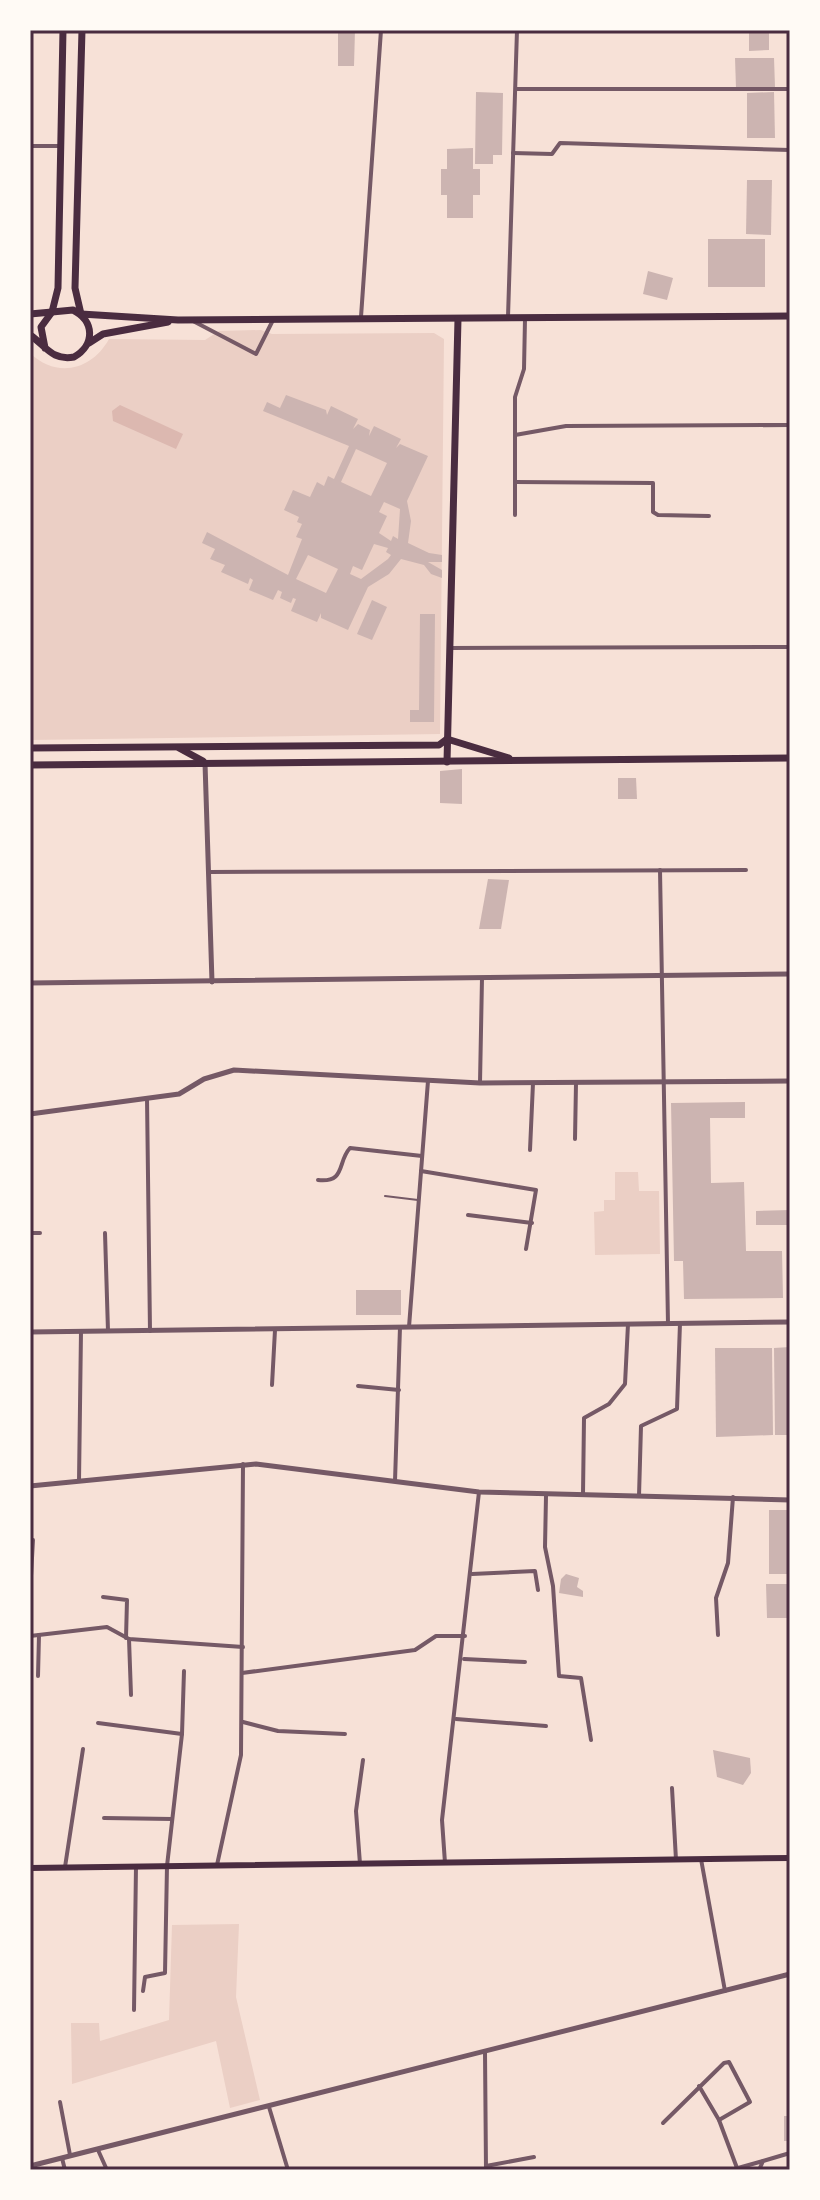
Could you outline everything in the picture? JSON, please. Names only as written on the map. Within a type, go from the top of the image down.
[{"type":"main road","points":[[45,348],[41,327],[52,312],[58,288],[63,30]]},
{"type":"main road","points":[[82,30],[75,288],[81,314],[89,325],[88,343]]},
{"type":"main road","points":[[30,314],[66,308],[81,314],[178,320],[790,316]]},
{"type":"main road","points":[[447,762],[458,319]]},
{"type":"main road","points":[[30,335],[58,357],[69,358],[79,354],[88,343],[114,331],[178,320]]},
{"type":"main road","points":[[30,748],[439,745],[447,739]]},
{"type":"main road","points":[[447,739],[515,760]]},
{"type":"main road","points":[[179,747],[205,763]]},
{"type":"main road","points":[[30,765],[790,758]]},
{"type":"main road","points":[[30,1868],[790,1858]]},
{"type":"street","points":[[360,320],[381,30]]},
{"type":"street","points":[[507,319],[517,30]]},
{"type":"street","points":[[515,89],[790,89]]},
{"type":"street","points":[[513,153],[552,154],[560,143],[790,150]]},
{"type":"street","points":[[30,146],[60,146]]},
{"type":"street","points":[[515,515],[515,397],[524,369],[525,319]]},
{"type":"street","points":[[191,320],[256,354],[273,320]]},
{"type":"street","points":[[515,435],[566,426],[790,425]]},
{"type":"street","points":[[515,482],[653,483],[653,512],[658,515],[709,516]]},
{"type":"street","points":[[448,647],[549,650],[790,647]]},
{"type":"street","points":[[205,763],[212,982]]},
{"type":"street","points":[[660,870],[668,1324]]},
{"type":"street","points":[[209,872],[746,870]]},
{"type":"street","points":[[30,983],[790,974]]},
{"type":"street","points":[[480,1083],[482,978]]},
{"type":"street","points":[[30,1114],[179,1094],[204,1079],[234,1070],[480,1083],[790,1081]]},
{"type":"street","points":[[409,1327],[428,1081]]},
{"type":"street","points":[[530,1150],[533,1083]]},
{"type":"street","points":[[575,1139],[576,1083]]},
{"type":"street","points":[[147,1098],[150,1331]]},
{"type":"street","points":[[318,1180],[334,1179],[340,1175],[350,1148],[422,1156]]},
{"type":"street","points":[[421,1171],[535,1189],[537,1193],[526,1249]]},
{"type":"street","points":[[468,1215],[532,1223]]},
{"type":"street","points":[[30,1233],[40,1233]]},
{"type":"street","points":[[105,1233],[108,1331]]},
{"type":"street","points":[[30,1332],[790,1322]]},
{"type":"street","points":[[639,1496],[641,1426],[677,1409],[680,1323]]},
{"type":"street","points":[[583,1497],[584,1418],[609,1404],[625,1384],[628,1324]]},
{"type":"street","points":[[395,1482],[400,1327]]},
{"type":"street","points":[[272,1385],[275,1330]]},
{"type":"street","points":[[79,1481],[81,1331]]},
{"type":"street","points":[[358,1386],[399,1390]]},
{"type":"street","points":[[217,1865],[241,1755],[243,1464]]},
{"type":"street","points":[[30,1486],[243,1464],[479,1492],[790,1500]]},
{"type":"street","points":[[445,1863],[442,1820],[463,1659],[479,1492]]},
{"type":"street","points":[[546,1496],[545,1547],[553,1586],[559,1676],[581,1678],[591,1740]]},
{"type":"street","points":[[718,1635],[716,1592],[728,1563],[733,1497]]},
{"type":"street","points":[[30,1594],[33,1540]]},
{"type":"street","points":[[472,1574],[535,1571],[538,1590]]},
{"type":"street","points":[[103,1597],[124,1597],[127,1600],[131,1695]]},
{"type":"street","points":[[30,1636],[107,1627],[116,1629],[127,1638],[243,1647]]},
{"type":"street","points":[[38,1676],[39,1635]]},
{"type":"street","points":[[242,1673],[420,1649],[441,1635],[465,1636]]},
{"type":"street","points":[[463,1659],[525,1662]]},
{"type":"street","points":[[143,1991],[145,1977],[165,1973],[167,1866],[182,1734],[184,1671]]},
{"type":"street","points":[[456,1719],[546,1726]]},
{"type":"street","points":[[243,1722],[278,1731],[345,1734]]},
{"type":"street","points":[[98,1723],[182,1734]]},
{"type":"street","points":[[65,1867],[83,1749]]},
{"type":"street","points":[[360,1864],[356,1811],[363,1760]]},
{"type":"street","points":[[672,1788],[676,1860]]},
{"type":"street","points":[[104,1818],[172,1819]]},
{"type":"street","points":[[701,1859],[725,1991]]},
{"type":"street","points":[[134,2010],[136,1866]]},
{"type":"street","points":[[30,2166],[790,1974]]},
{"type":"street","points":[[485,2052],[486,2168],[534,2157]]},
{"type":"street","points":[[663,2123],[724,2063],[733,2064],[750,2102],[719,2120]]},
{"type":"street","points":[[699,2086],[719,2120],[737,2168]]},
{"type":"street","points":[[60,2102],[70,2155]]},
{"type":"street","points":[[269,2107],[288,2170]]},
{"type":"street","points":[[98,2150],[107,2170]]},
{"type":"street","points":[[731,2170],[790,2153]]},
{"type":"street","points":[[62,2158],[65,2170]]},
{"type":"street","points":[[759,2170],[763,2161]]},
{"type":"lane","points":[[385,1196],[419,1200]]},
{"type":"shaded area","points":[[261,330],[272,334],[434,333],[444,339],[440,734],[30,740],[30,353],[51,366],[73,367],[93,358],[109,339],[205,340],[219,331]]},
{"type":"shaded area","points":[[120,405],[183,434],[176,449],[113,421],[112,411]]},
{"type":"shaded area","points":[[615,1172],[638,1172],[639,1191],[659,1191],[660,1254],[595,1255],[594,1212],[604,1211],[604,1200],[615,1200]]},
{"type":"shaded area","points":[[239,1924],[236,1997],[260,2100],[230,2108],[216,2041],[72,2084],[71,2023],[99,2023],[100,2041],[169,2020],[172,1925]]},
{"type":"building","points":[[338,30],[355,30],[354,66],[338,66]]},
{"type":"building","points":[[749,30],[769,30],[769,50],[749,51]]},
{"type":"building","points":[[735,58],[774,58],[775,87],[736,88]]},
{"type":"building","points":[[476,92],[503,93],[502,155],[493,155],[493,164],[475,164]]},
{"type":"building","points":[[774,92],[775,138],[747,138],[747,93]]},
{"type":"building","points":[[473,148],[473,169],[480,169],[480,195],[473,195],[473,218],[447,218],[447,195],[441,195],[441,169],[447,169],[447,149]]},
{"type":"building","points":[[747,180],[772,180],[771,235],[746,234]]},
{"type":"building","points":[[708,239],[765,239],[765,287],[708,287]]},
{"type":"building","points":[[648,271],[673,278],[667,300],[643,294]]},
{"type":"building","points":[[286,395],[326,410],[327,415],[331,406],[358,419],[353,429],[358,424],[370,430],[369,436],[374,426],[401,439],[396,448],[400,444],[428,456],[407,501],[411,521],[408,543],[429,553],[442,555],[442,562],[428,562],[442,570],[442,578],[431,574],[424,565],[401,559],[389,574],[368,587],[348,630],[321,618],[321,613],[317,622],[291,611],[296,599],[293,598],[291,603],[280,598],[282,592],[278,590],[273,600],[249,590],[253,580],[250,578],[248,584],[221,572],[225,565],[210,559],[215,549],[202,543],[207,532],[288,575],[302,539],[296,537],[302,524],[297,522],[299,517],[284,510],[293,490],[310,497],[317,482],[324,486],[328,476],[334,479],[349,446],[263,411],[267,402],[280,408]],"holes":[[[356,449],[387,463],[371,496],[341,482]],[[384,502],[400,509],[398,539],[393,536],[391,541],[379,533],[387,516],[379,512]],[[374,544],[388,548],[386,552],[391,555],[388,559],[361,579],[350,574],[353,566],[362,570]],[[308,555],[338,569],[326,593],[296,579]]]},
{"type":"building","points":[[372,600],[387,607],[372,640],[357,634]]},
{"type":"building","points":[[420,614],[435,614],[434,722],[410,722],[410,710],[419,710]]},
{"type":"building","points":[[462,769],[462,804],[440,803],[440,771]]},
{"type":"building","points":[[618,778],[636,778],[637,799],[618,799]]},
{"type":"building","points":[[488,879],[509,880],[501,929],[479,929]]},
{"type":"building","points":[[745,1102],[745,1118],[710,1118],[711,1183],[744,1182],[746,1251],[782,1251],[783,1298],[684,1299],[683,1261],[674,1261],[671,1103]]},
{"type":"building","points":[[790,1210],[790,1225],[756,1225],[756,1211]]},
{"type":"building","points":[[356,1290],[401,1290],[401,1315],[356,1315]]},
{"type":"building","points":[[790,1347],[790,1435],[775,1435],[774,1348]]},
{"type":"building","points":[[715,1348],[772,1348],[773,1435],[716,1437]]},
{"type":"building","points":[[769,1510],[790,1510],[790,1574],[769,1574]]},
{"type":"building","points":[[566,1574],[579,1578],[577,1587],[583,1591],[583,1597],[559,1593],[561,1579]]},
{"type":"building","points":[[766,1584],[790,1584],[790,1618],[767,1618]]},
{"type":"building","points":[[713,1750],[750,1758],[751,1773],[743,1785],[717,1777]]},
{"type":"building","points":[[784,2116],[790,2116],[790,2141],[784,2141]]}]
